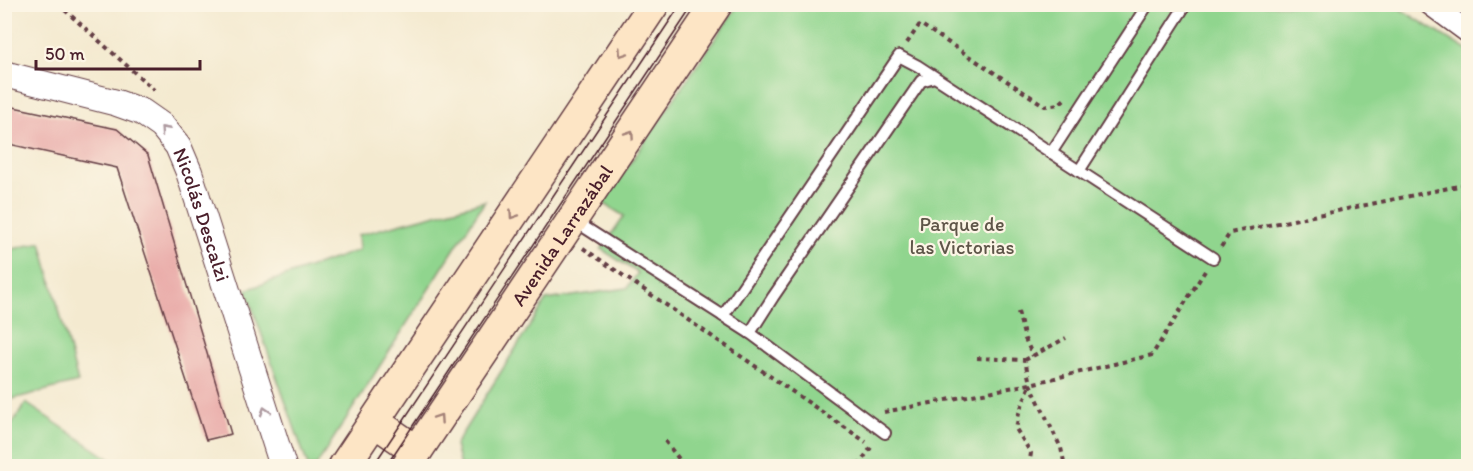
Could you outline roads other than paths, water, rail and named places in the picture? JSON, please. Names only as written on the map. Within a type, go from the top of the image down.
[{"type":"main road","points":[[344,466],[654,4]]},
{"type":"main road","name":"Avenida Larrazábal","points":[[412,459],[581,224],[717,4]]},
{"type":"main road","points":[[375,422],[412,459]]},
{"type":"street","points":[[1430,4],[1468,32]]},
{"type":"street","name":"Nicolás Descalzi","points":[[4,74],[117,103],[142,112],[162,126],[178,146],[189,172],[283,466]]},
{"type":"lane","points":[[1051,153],[1148,4]]},
{"type":"lane","points":[[1079,171],[1186,4]]},
{"type":"lane","points":[[723,316],[899,56],[1214,258]]},
{"type":"lane","points":[[750,333],[921,81],[934,77]]},
{"type":"lane","points":[[581,224],[750,333],[885,434]]},
{"type":"tram line","points":[[373,466],[681,4]]},
{"type":"tram line","points":[[386,466],[694,4]]},
{"type":"park label","name":"Parque de las Victorias","points":[[962,236]]}]
